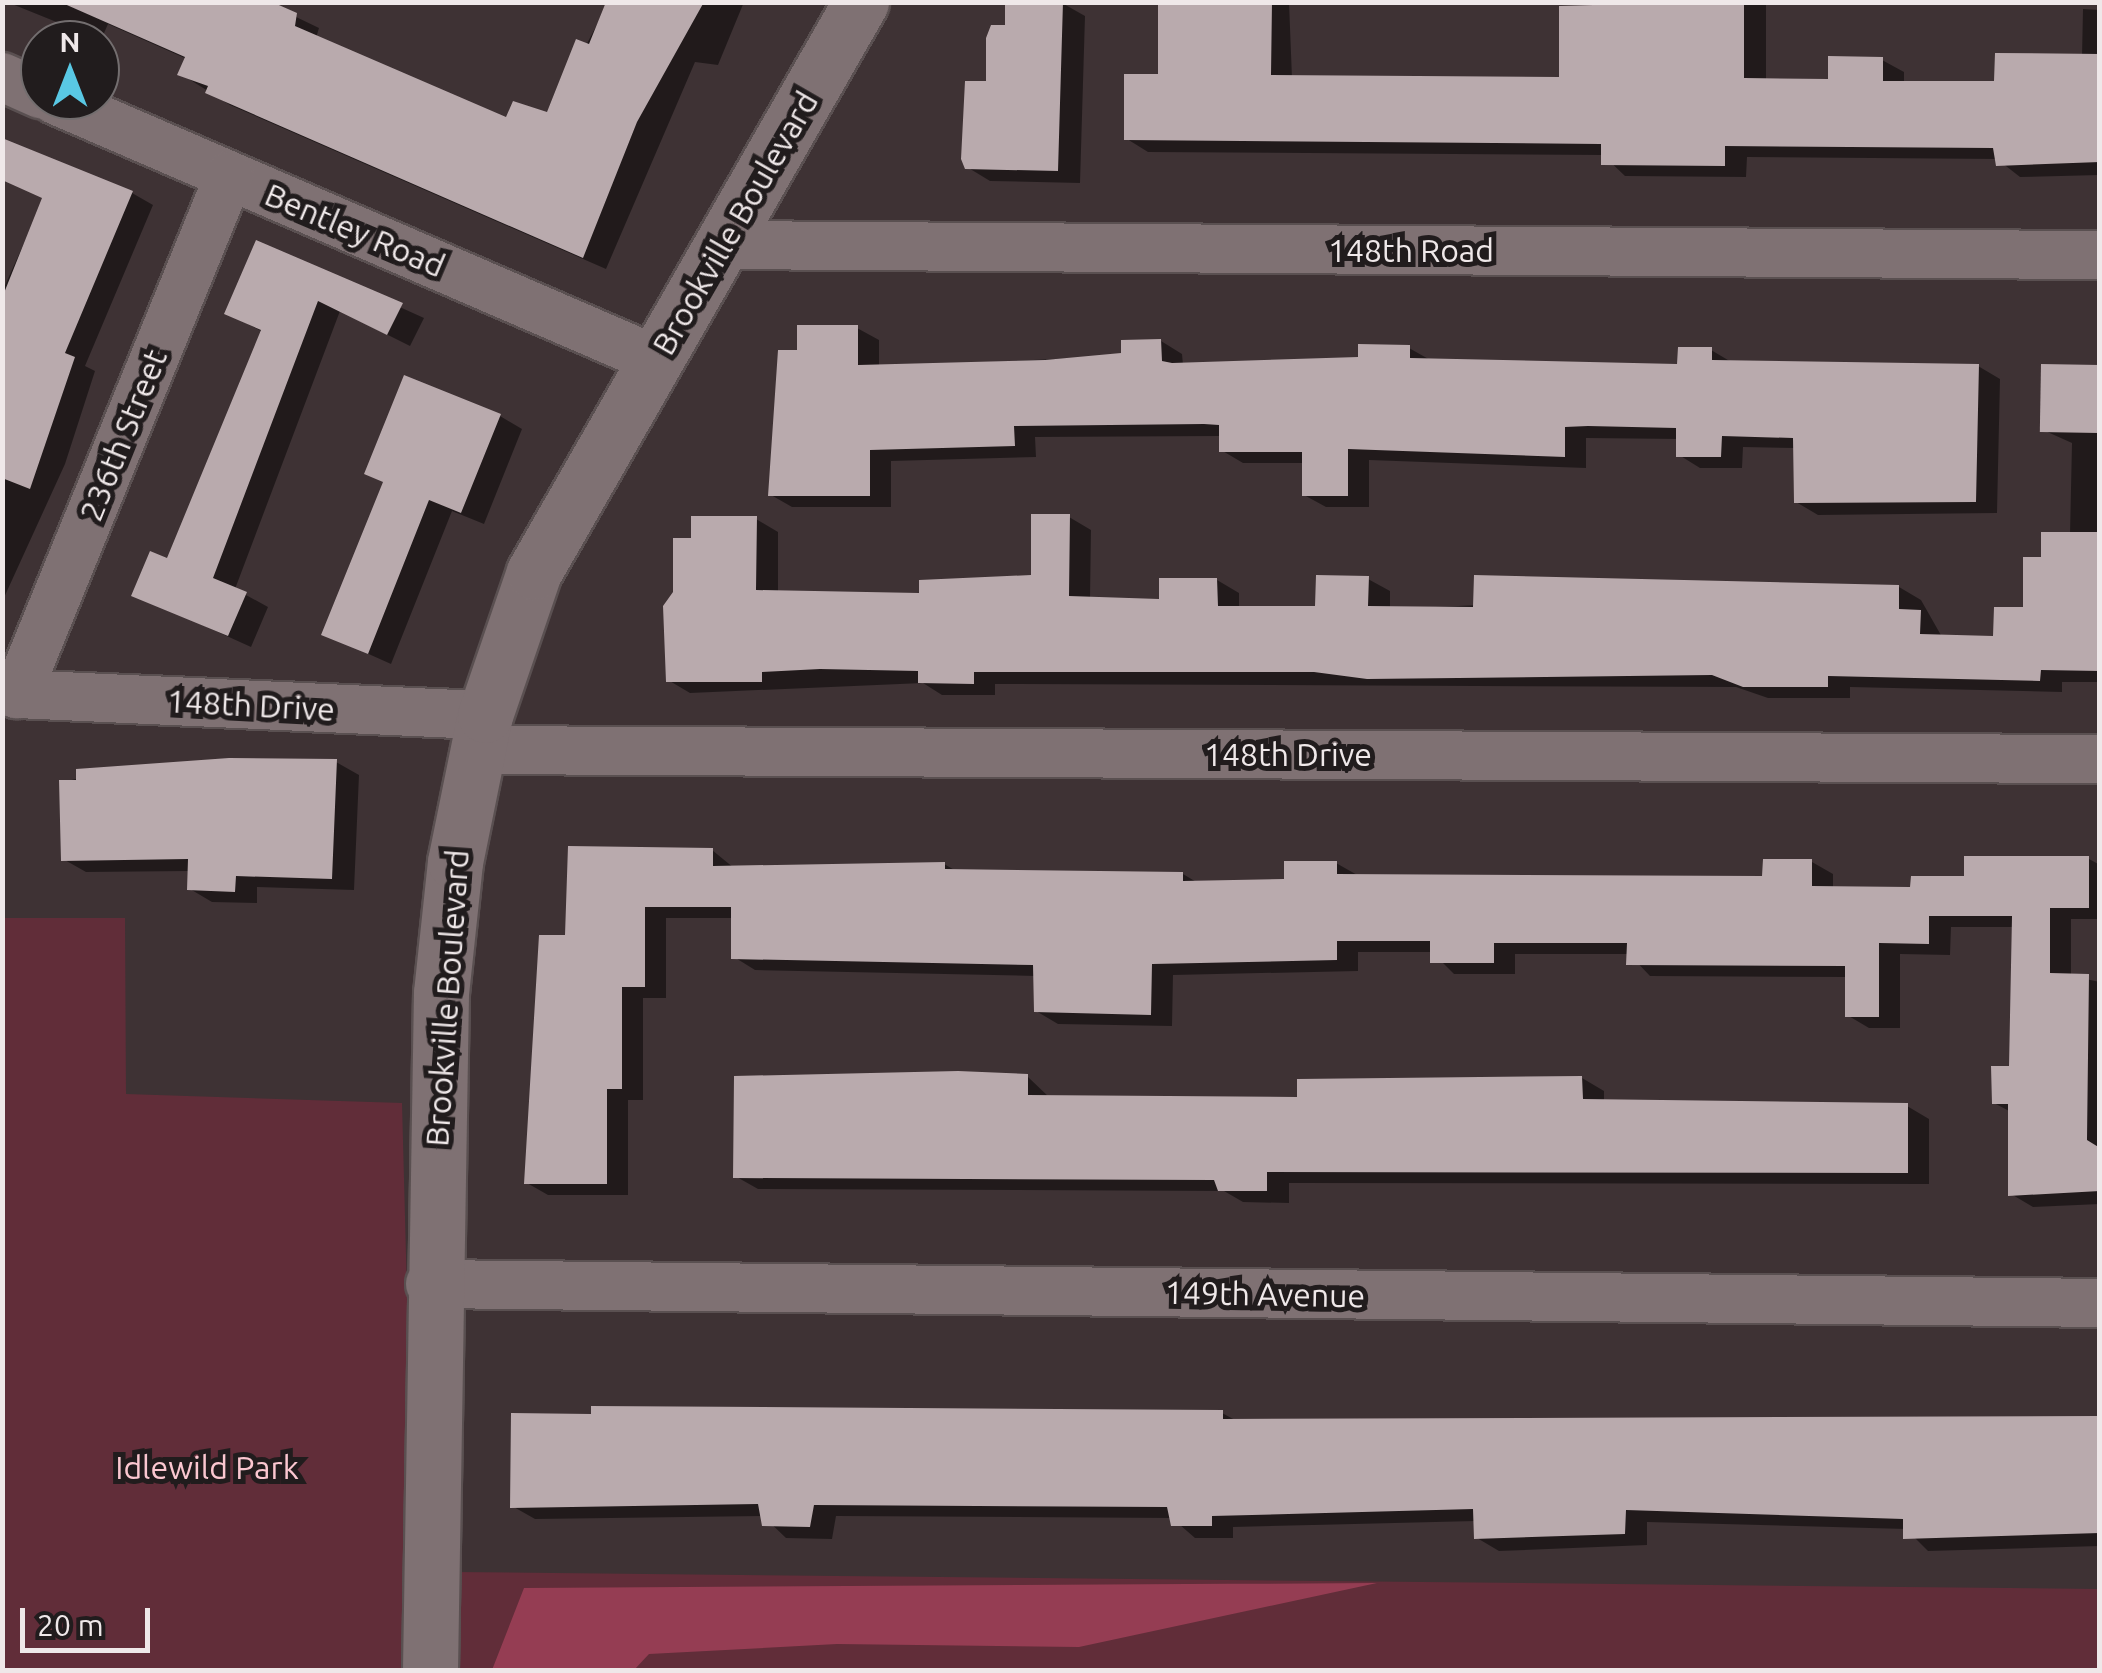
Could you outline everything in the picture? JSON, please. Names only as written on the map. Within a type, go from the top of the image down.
[{"type":"street","name":"Brookville Boulevard","points":[[430,1670],[430,1284],[441,993],[481,732],[534,572],[861,2]]},
{"type":"street","name":"Bentley Road","points":[[101,120],[656,360]]},
{"type":"street","name":"236th Street","points":[[16,694],[230,176]]},
{"type":"street","name":"148th Road","points":[[722,245],[2100,256]]},
{"type":"street","name":"148th Drive","points":[[16,694],[481,732],[2100,759]]},
{"type":"street","name":"149th Avenue","points":[[430,1284],[2100,1303]]},
{"type":"green space","name":"Idlewild Park","points":[[2,918],[125,918],[126,1094],[402,1103],[415,1598],[403,1600],[405,1670],[3,1670]]},
{"type":"green space","points":[[452,1572],[2099,1589],[2099,1670],[459,1670]]},
{"type":"shaded area","points":[[1377,1583],[1079,1647],[837,1644],[649,1654],[634,1670],[492,1670],[524,1588]]},
{"type":"building","points":[[60,2],[272,2],[297,13],[295,26],[506,117],[513,101],[547,112],[576,39],[589,44],[606,2],[704,2],[637,122],[583,258],[205,93],[208,86],[177,75],[185,57],[120,28],[120,20],[101,20]]},
{"type":"building","points":[[1005,2],[1063,2],[1058,171],[965,169],[961,159],[965,81],[986,81],[986,38],[991,25],[1005,25]]},
{"type":"building","points":[[1158,2],[1272,2],[1271,75],[1559,77],[1559,6],[1697,2],[1744,2],[1744,78],[1828,79],[1828,56],[1883,57],[1883,81],[1994,81],[1995,53],[2100,54],[2100,162],[1996,166],[1993,148],[1725,146],[1725,166],[1601,165],[1601,144],[1124,140],[1124,74],[1158,74]]},
{"type":"building","points":[[2,138],[133,191],[65,353],[75,357],[30,489],[2,478],[2,298],[42,198],[2,180]]},
{"type":"building","points":[[256,240],[403,303],[387,335],[318,301],[213,578],[247,592],[228,636],[131,596],[150,551],[167,558],[261,330],[224,314]]},
{"type":"building","points":[[797,325],[858,325],[858,365],[1045,360],[1121,353],[1121,340],[1161,339],[1162,361],[1172,363],[1358,357],[1358,344],[1410,345],[1410,358],[1677,364],[1678,347],[1712,347],[1712,360],[1979,364],[1976,502],[1794,503],[1793,438],[1722,436],[1721,457],[1676,457],[1676,428],[1588,426],[1565,427],[1565,457],[1348,449],[1348,496],[1302,496],[1302,452],[1219,452],[1219,425],[1204,424],[1014,426],[1015,446],[870,450],[870,496],[768,496],[778,350],[797,350]]},
{"type":"building","points":[[2041,364],[2100,365],[2099,433],[2040,432]]},
{"type":"building","points":[[404,375],[501,414],[461,513],[429,500],[368,654],[321,635],[383,482],[364,474]]},
{"type":"building","points":[[1031,514],[1070,514],[1069,596],[1159,599],[1159,578],[1217,578],[1218,606],[1315,606],[1316,575],[1369,576],[1368,606],[1473,607],[1474,575],[1899,585],[1899,609],[1921,610],[1920,634],[1993,636],[1994,607],[2023,607],[2023,557],[2041,557],[2041,532],[2100,532],[2100,671],[2041,670],[2040,681],[1828,676],[1828,687],[1743,687],[1712,675],[1367,679],[1314,672],[974,672],[974,684],[918,683],[918,671],[820,669],[762,672],[762,682],[666,682],[663,606],[673,592],[673,538],[691,538],[691,516],[757,516],[756,590],[919,593],[919,580],[1031,575]]},
{"type":"building","points":[[229,758],[337,759],[332,879],[236,876],[235,892],[187,890],[188,859],[61,861],[59,780],[76,780],[76,769]]},
{"type":"building","points":[[568,846],[713,848],[713,866],[945,862],[945,869],[1183,872],[1183,881],[1284,879],[1284,861],[1337,861],[1337,874],[1762,876],[1763,859],[1812,859],[1812,886],[1910,887],[1911,876],[1964,876],[1964,856],[2089,856],[2089,908],[2050,908],[2050,973],[2089,974],[2087,1140],[2100,1148],[2100,1191],[2008,1196],[2008,1104],[1992,1104],[1991,1066],[2009,1066],[2012,916],[1929,916],[1929,944],[1879,943],[1879,1017],[1845,1017],[1845,966],[1626,965],[1627,943],[1494,943],[1494,963],[1430,963],[1430,941],[1337,941],[1337,960],[1152,964],[1151,1015],[1034,1012],[1033,965],[731,959],[731,907],[645,907],[645,987],[622,987],[622,1089],[607,1089],[607,1184],[524,1184],[539,935],[565,935]]},
{"type":"building","points":[[958,1071],[1028,1074],[1028,1095],[1297,1097],[1297,1079],[1582,1076],[1583,1099],[1908,1103],[1908,1173],[1267,1172],[1267,1191],[1218,1191],[1214,1180],[733,1178],[734,1076]]},
{"type":"building","points":[[591,1406],[1223,1410],[1223,1419],[2100,1416],[2100,1533],[1903,1539],[1903,1519],[1626,1510],[1625,1534],[1474,1539],[1473,1509],[1212,1516],[1212,1526],[1171,1526],[1167,1507],[814,1505],[810,1527],[762,1526],[758,1504],[510,1508],[511,1413],[591,1414]]}]
